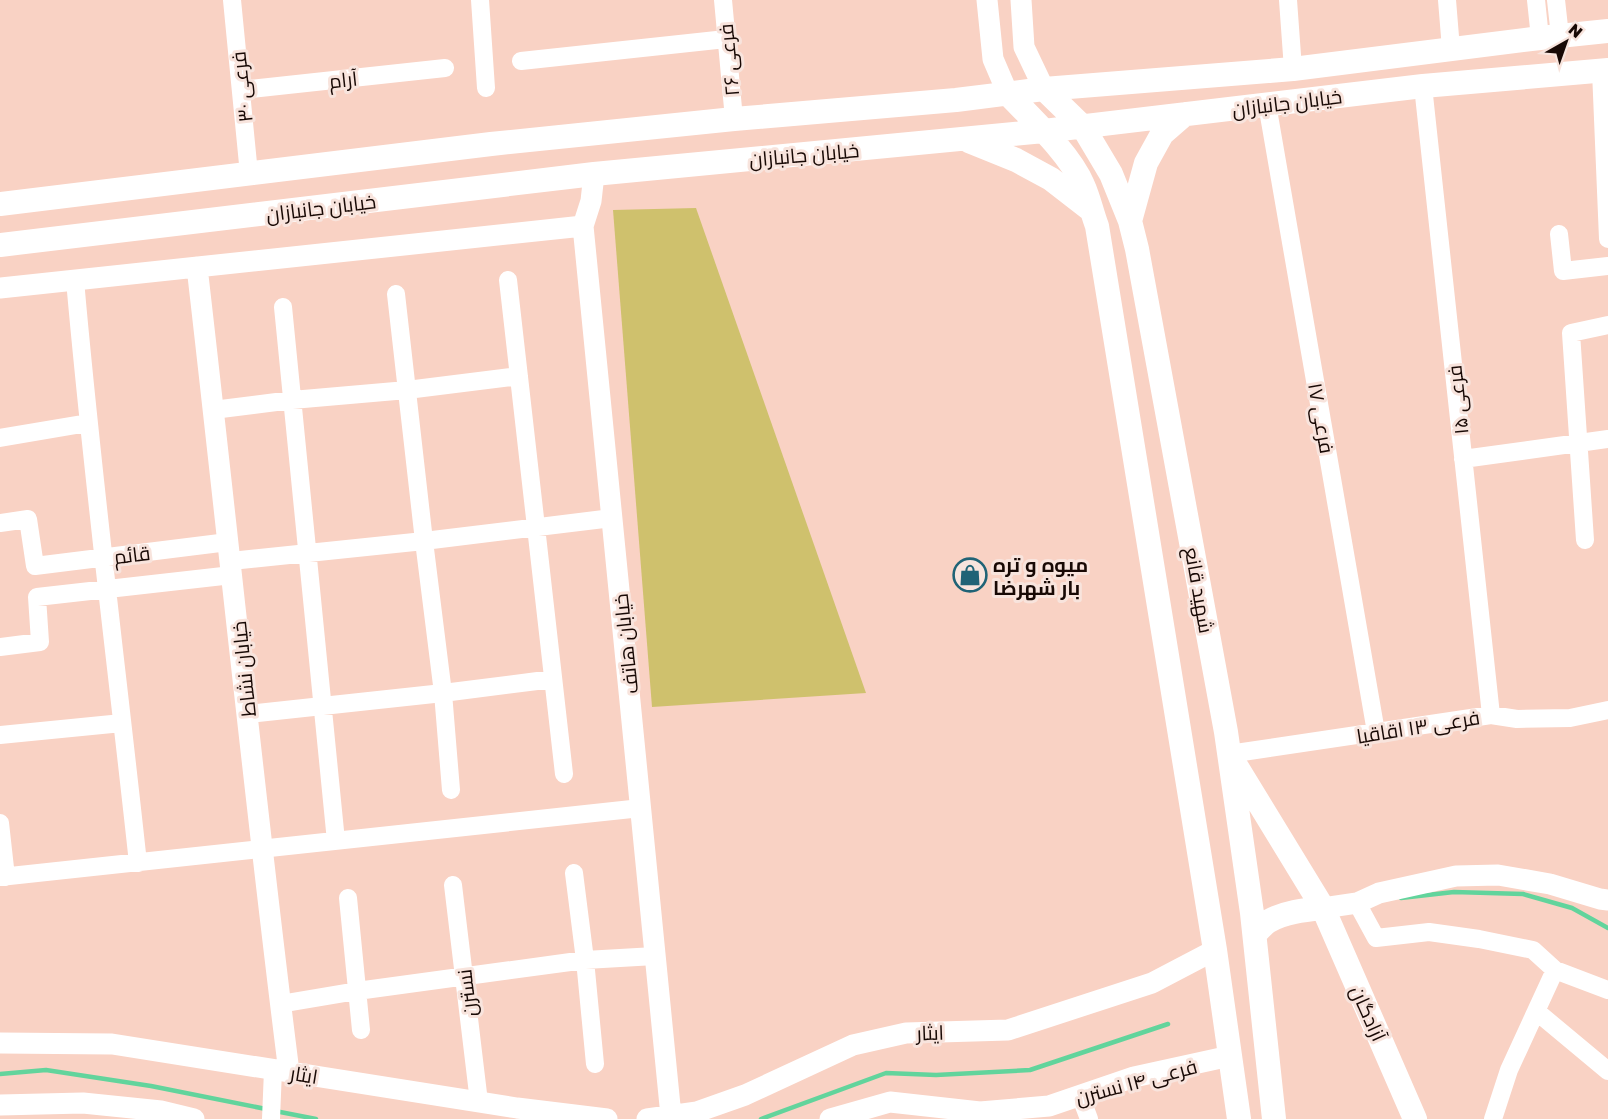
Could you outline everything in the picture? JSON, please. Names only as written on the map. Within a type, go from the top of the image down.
[{"type":"main road","name":"خیابان جانبازان","points":[[0,204],[492,144],[1044,89],[1293,69],[1608,31]]},
{"type":"main road","name":"خیابان جانبازان","points":[[0,245],[594,174],[1083,127],[1423,86],[1605,70]]},
{"type":"main road","points":[[1223,75],[1215,92],[1218,101],[1225,109]]},
{"type":"main road","name":"شهید قانع","points":[[1044,89],[1083,127],[1111,174],[1130,221],[1143,279],[1229,754],[1255,934],[1274,1119]]},
{"type":"main road","points":[[1008,94],[1044,131],[1072,165],[1083,184],[1097,226],[1215,950],[1239,1119]]},
{"type":"main road","points":[[1130,221],[1146,163],[1162,134],[1185,114]]},
{"type":"main road","points":[[964,139],[1016,160],[1051,179],[1091,210]]},
{"type":"main road","name":"آزادگان","points":[[1229,754],[1323,908],[1415,1119]]},
{"type":"main road","points":[[1255,934],[1268,922],[1280,917],[1298,911],[1323,908]]},
{"type":"street","name":"فرعی ۳۰","points":[[232,0],[249,174]]},
{"type":"street","points":[[480,0],[486,88]]},
{"type":"street","name":"فرعی ۲۶","points":[[723,0],[734,119]]},
{"type":"street","points":[[987,0],[993,59],[1008,94]]},
{"type":"street","points":[[1021,0],[1024,47],[1044,89]]},
{"type":"street","points":[[1288,0],[1293,69]]},
{"type":"street","points":[[1447,0],[1451,49]]},
{"type":"street","points":[[1536,0],[1550,37]]},
{"type":"street","points":[[1550,37],[1556,0]]},
{"type":"street","points":[[522,61],[726,39]]},
{"type":"street","name":"آرام","points":[[241,90],[445,68]]},
{"type":"street","points":[[1605,70],[1608,239]]},
{"type":"street","name":"فرعی ۱۵","points":[[1423,86],[1491,715]]},
{"type":"street","name":"فرعی ۱۷","points":[[1267,104],[1376,732]]},
{"type":"street","name":"خیابان هاتف","points":[[594,174],[591,201],[583,226],[671,1116]]},
{"type":"street","points":[[0,288],[583,226]]},
{"type":"street","points":[[1559,234],[1563,271],[1608,266]]},
{"type":"street","name":"خیابان نشاط","points":[[197,267],[280,1004],[281,1071]]},
{"type":"street","points":[[75,280],[88,423],[138,863]]},
{"type":"street","points":[[508,280],[564,774]]},
{"type":"street","points":[[396,294],[443,693],[451,790]]},
{"type":"street","points":[[283,307],[336,841]]},
{"type":"street","points":[[1585,540],[1571,333],[1608,325]]},
{"type":"street","points":[[213,410],[519,376]]},
{"type":"street","points":[[0,438],[88,423]]},
{"type":"street","points":[[1463,459],[1608,438]]},
{"type":"street","points":[[0,647],[40,642],[37,597],[108,589],[230,559],[424,541],[612,518]]},
{"type":"street","name":"قائم","points":[[0,523],[28,519],[35,566],[104,557],[230,559]]},
{"type":"street","points":[[248,714],[553,679]]},
{"type":"street","name":"فرعی ۱۳ اقاقیا","points":[[1229,754],[1491,715],[1517,719],[1570,718],[1608,711]]},
{"type":"street","points":[[0,735],[122,723]]},
{"type":"street","points":[[0,823],[3,877],[641,808]]},
{"type":"street","points":[[574,873],[595,1064]]},
{"type":"street","points":[[1323,908],[1357,903],[1379,893],[1456,876],[1498,874],[1550,884],[1608,900]]},
{"type":"street","name":"نسترن","points":[[453,885],[479,1102]]},
{"type":"street","points":[[348,898],[361,1030]]},
{"type":"street","points":[[1357,903],[1376,938],[1429,932],[1533,950],[1555,970],[1608,990]]},
{"type":"street","name":"ایثار","points":[[647,1119],[697,1112],[745,1095],[853,1045],[906,1033],[1008,1030],[1152,983],[1215,950]]},
{"type":"street","points":[[280,1004],[357,991],[585,960],[655,956]]},
{"type":"street","points":[[1493,1119],[1509,1070],[1555,970]]},
{"type":"street","points":[[1536,1011],[1608,1071]]},
{"type":"street","name":"ایثار","points":[[0,1043],[112,1044],[479,1102],[607,1119]]},
{"type":"street","name":"فرعی ۱۴ نسترن","points":[[830,1119],[890,1102],[943,1114],[1049,1106],[1134,1077],[1230,1056]]},
{"type":"street","points":[[272,1111],[281,1071]]},
{"type":"street","points":[[1080,1095],[1089,1119]]},
{"type":"street","points":[[15,1109],[83,1103],[161,1111],[185,1118]]},
{"type":"shaded area","points":[[696,208],[866,693],[652,707],[613,210]]},
{"type":"waterway","points":[[1401,898],[1454,892],[1523,894],[1572,908],[1608,928]]},
{"type":"waterway","points":[[761,1119],[886,1073],[936,1075],[1030,1070],[1168,1024]]},
{"type":"waterway","points":[[0,1074],[46,1070],[151,1086],[266,1109]]},
{"type":"waterway","points":[[275,1111],[316,1119]]},
{"type":"place","name":"میوه و تره بار شهرضا","points":[[970,575]]}]
